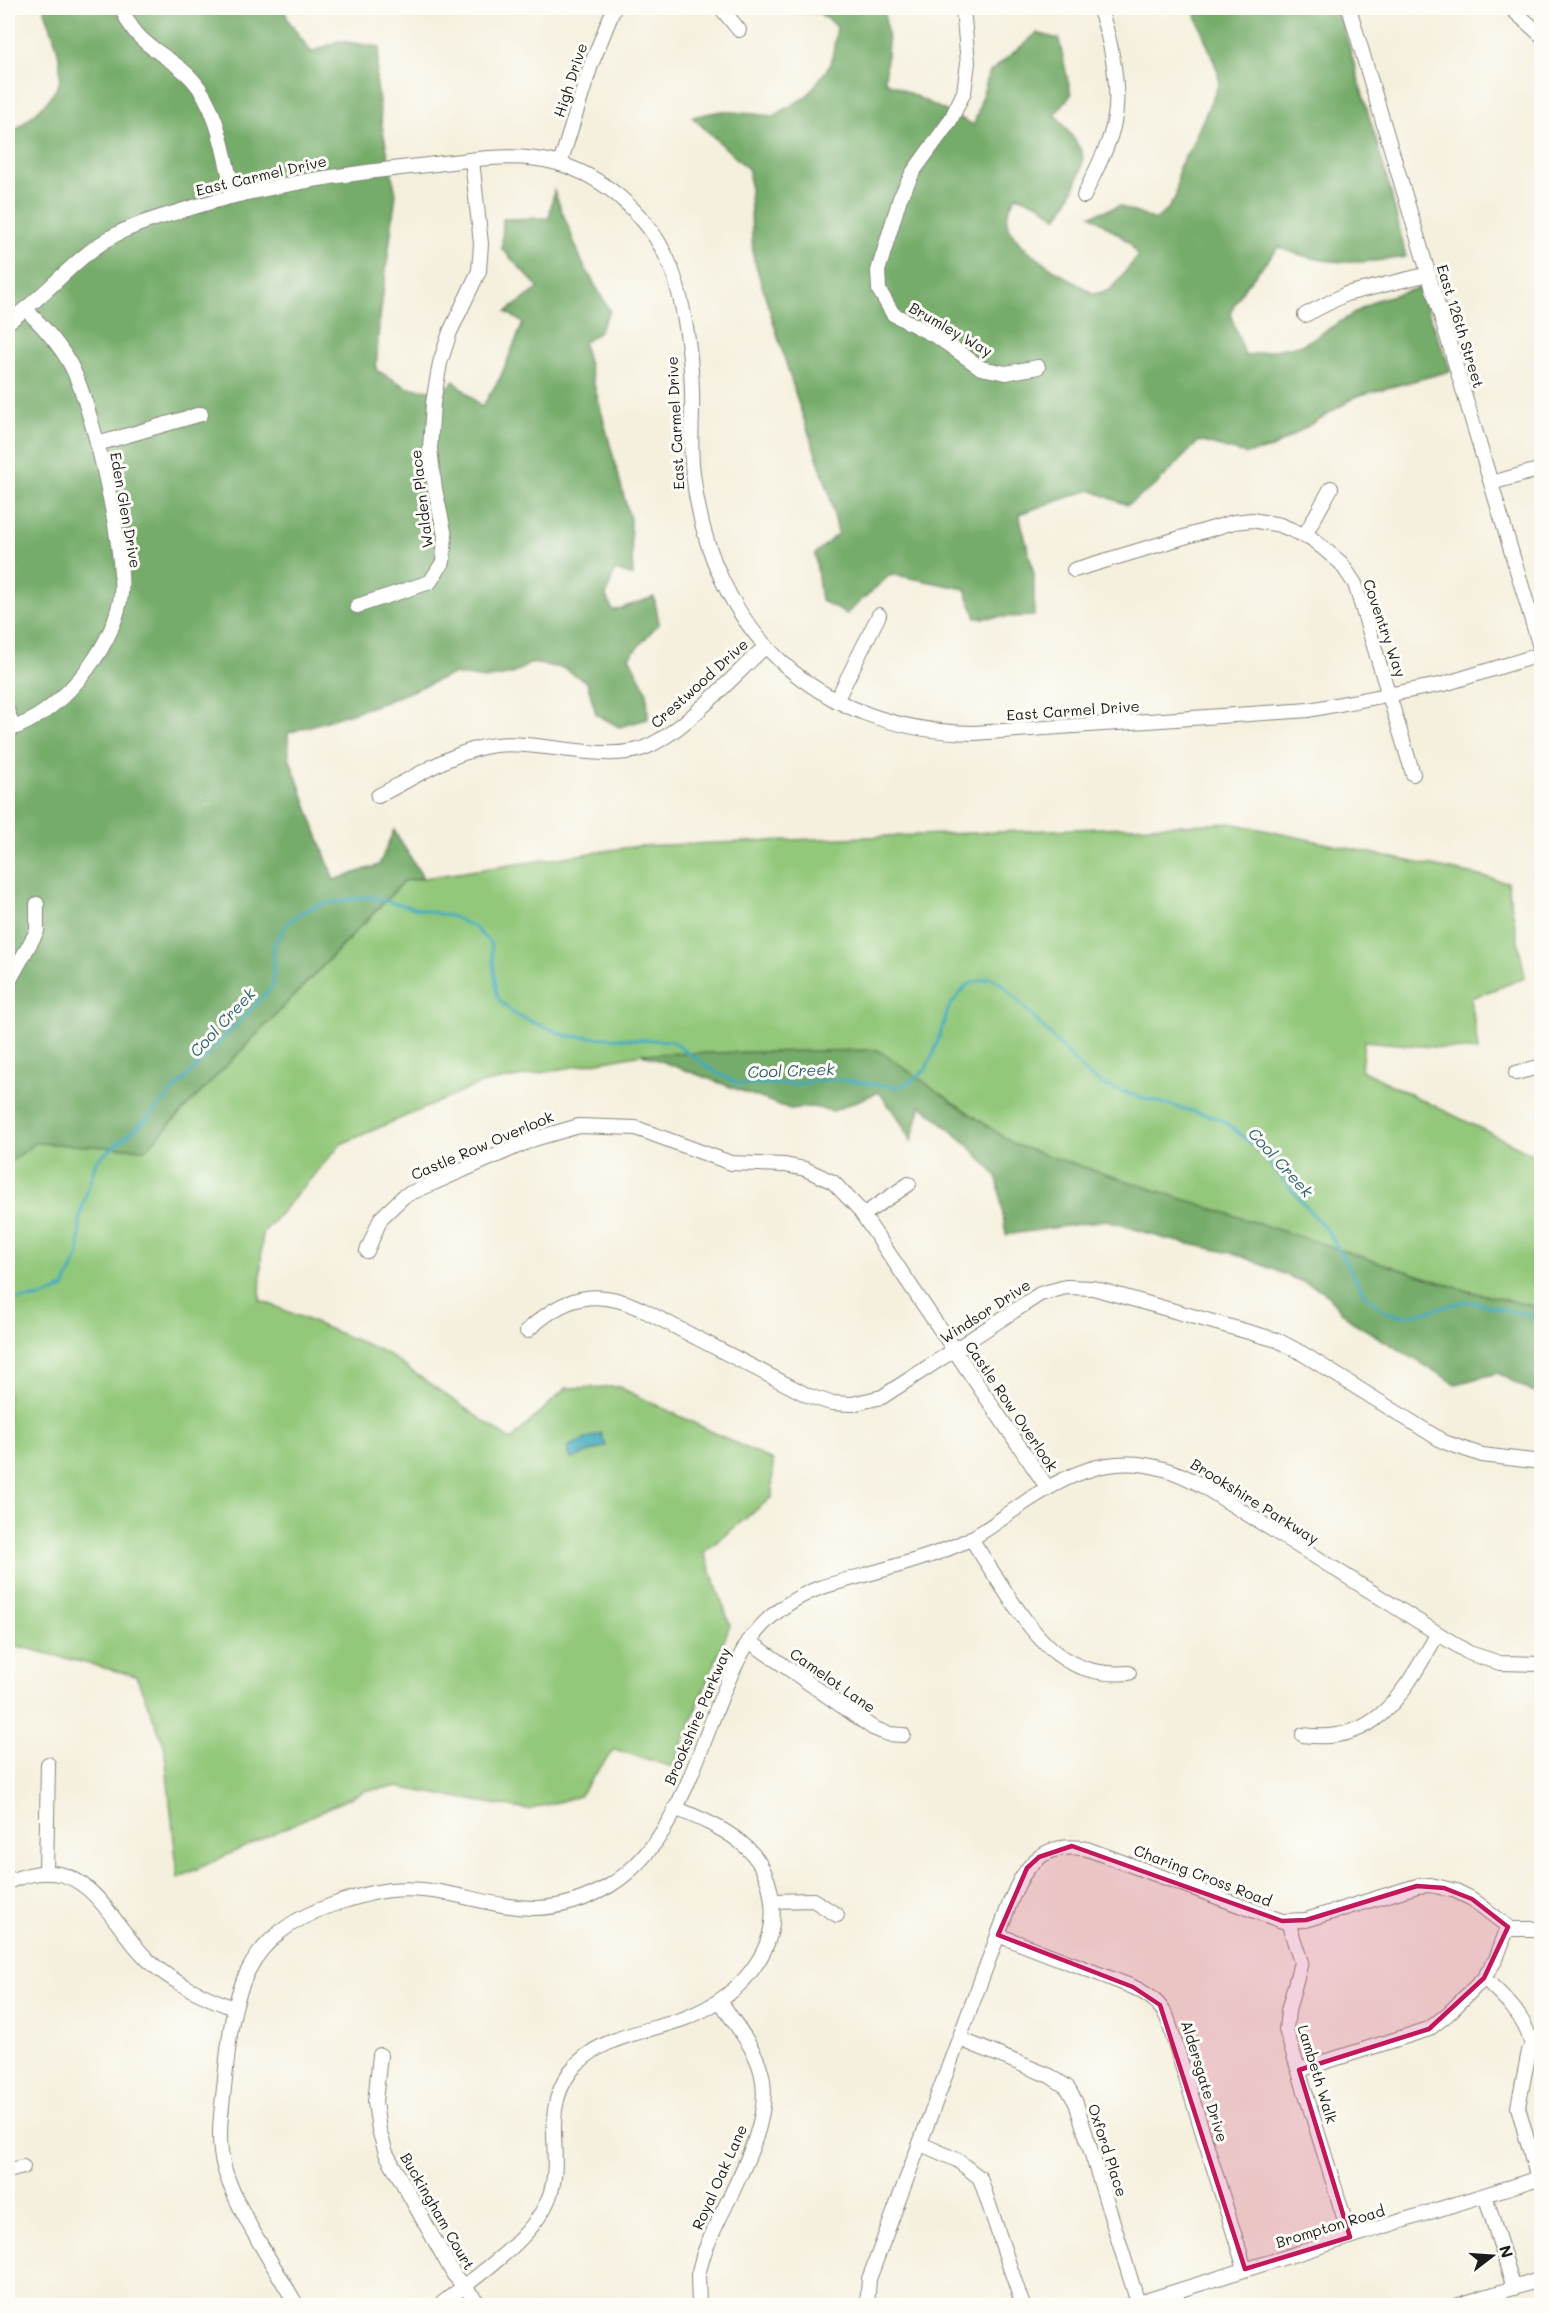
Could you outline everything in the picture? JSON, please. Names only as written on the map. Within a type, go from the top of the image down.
[{"type":"street","points":[[122,8],[138,35],[154,51],[192,79],[208,101],[234,195]]},
{"type":"street","name":"High Drive","points":[[561,164],[591,65],[612,8]]},
{"type":"street","points":[[721,8],[739,30]]},
{"type":"street","name":"Brumley Way","points":[[963,8],[968,63],[964,92],[950,121],[913,172],[900,198],[878,271],[879,290],[893,314],[939,338],[981,368],[1006,373],[1038,367]]},
{"type":"street","points":[[1083,196],[1109,138],[1116,110],[1117,94],[1107,30],[1099,8]]},
{"type":"street","name":"East 126th Street","points":[[1349,8],[1542,654]]},
{"type":"street","points":[[1511,8],[1542,36]]},
{"type":"street","name":"East Carmel Drive","points":[[8,322],[69,269],[114,236],[156,219],[234,195],[334,175],[472,160],[514,157],[561,164],[589,176],[631,208],[652,232],[667,257],[675,280],[686,334],[692,387],[692,471],[703,525],[725,587],[740,613],[766,646],[793,673],[836,701],[870,716],[906,727],[940,733],[974,733],[1309,710],[1444,684],[1542,654]]},
{"type":"street","name":"Walden Place","points":[[357,606],[430,582],[443,561],[445,536],[435,489],[430,449],[433,403],[440,363],[450,332],[479,271],[481,244],[472,160]]},
{"type":"street","points":[[1305,315],[1346,294],[1428,274]]},
{"type":"street","name":"Eden Glen Drive","points":[[8,712],[10,729],[38,718],[65,695],[97,654],[114,627],[121,599],[122,566],[97,444],[82,391],[70,363],[52,336],[25,309]]},
{"type":"street","points":[[97,444],[201,414]]},
{"type":"street","points":[[1491,483],[1542,469]]},
{"type":"street","points":[[1305,535],[1331,488]]},
{"type":"street","name":"Coventry Way","points":[[1074,570],[1234,522],[1267,521],[1305,535],[1328,549],[1355,584],[1413,774]]},
{"type":"street","points":[[836,701],[879,615]]},
{"type":"street","name":"Crestwood Drive","points":[[378,796],[458,755],[494,745],[520,744],[615,753],[642,749],[670,735],[766,646]]},
{"type":"street","points":[[8,983],[38,931],[37,904]]},
{"type":"street","points":[[1516,1073],[1542,1066]]},
{"type":"street","name":"Castle Row Overlook","points":[[367,1251],[381,1218],[404,1196],[534,1139],[579,1126],[636,1128],[731,1162],[785,1165],[805,1169],[833,1182],[863,1215],[1047,1487]]},
{"type":"street","points":[[863,1215],[909,1184]]},
{"type":"street","name":"Windsor Drive","points":[[528,1331],[549,1312],[569,1301],[586,1298],[617,1299],[641,1309],[809,1396],[843,1404],[859,1404],[882,1397],[1040,1294],[1073,1286],[1093,1288],[1277,1340],[1444,1442],[1482,1455],[1542,1462]]},
{"type":"street","name":"Brookshire Parkway","points":[[297,2306],[235,2195],[224,2166],[221,2125],[233,2008],[246,1973],[259,1953],[277,1934],[313,1913],[390,1890],[422,1890],[512,1908],[562,1905],[592,1894],[624,1875],[655,1842],[675,1808],[749,1641],[778,1611],[810,1592],[941,1551],[971,1538],[1047,1487],[1080,1471],[1117,1463],[1141,1464],[1176,1472],[1437,1635],[1482,1658],[1517,1665],[1542,1664]]},
{"type":"street","points":[[971,1538],[1026,1623],[1046,1647],[1070,1662],[1094,1671],[1129,1673]]},
{"type":"street","points":[[1302,1735],[1322,1738],[1338,1736],[1376,1720],[1396,1701],[1437,1635]]},
{"type":"street","name":"Camelot Lane","points":[[749,1641],[873,1728],[888,1734],[903,1735]]},
{"type":"street","points":[[46,1873],[48,1764]]},
{"type":"street","points":[[439,2306],[522,2237],[546,2206],[554,2171],[553,2113],[560,2090],[574,2067],[595,2050],[610,2042],[683,2019],[720,2001],[749,1974],[762,1956],[770,1937],[772,1901],[763,1869],[750,1849],[730,1832],[675,1808]]},
{"type":"street","name":"Charing Cross Road","points":[[960,2039],[1020,1879],[1039,1857],[1056,1849],[1072,1846],[1087,1849],[1269,1919],[1288,1922],[1305,1920],[1417,1886],[1431,1885],[1456,1891],[1472,1899],[1508,1926]]},
{"type":"street","points":[[8,1882],[31,1874],[46,1873],[70,1879],[94,1892],[135,1945],[159,1969],[182,1985],[233,2008]]},
{"type":"street","points":[[772,1901],[813,1900],[837,1915]]},
{"type":"street","name":"Lambeth Walk","points":[[1288,1922],[1301,1962],[1286,2019],[1286,2030],[1350,2237]]},
{"type":"street","points":[[1299,2070],[1429,2028],[1449,2013],[1484,1978],[1496,1959],[1508,1926],[1517,1930],[1542,1929]]},
{"type":"street","name":"Aldersgate Drive","points":[[998,1935],[1133,1987],[1152,1996],[1160,2005],[1167,2017],[1245,2269]]},
{"type":"street","points":[[1484,1978],[1520,2014],[1537,2043],[1528,2051],[1518,2107],[1540,2178]]},
{"type":"street","name":"Royal Oak Lane","points":[[699,2306],[698,2275],[702,2256],[758,2131],[765,2098],[761,2071],[754,2054],[720,2001]]},
{"type":"street","points":[[867,2306],[869,2279],[960,2039]]},
{"type":"street","name":"Oxford Place","points":[[960,2039],[1050,2076],[1067,2087],[1076,2103],[1133,2304]]},
{"type":"street","name":"Buckingham Court","points":[[380,2055],[376,2110],[386,2153],[454,2276],[481,2306]]},
{"type":"street","points":[[921,2144],[966,2164],[980,2178],[1023,2306]]},
{"type":"street","points":[[8,2171],[23,2167]]},
{"type":"street","name":"Brompton Road","points":[[1133,2304],[1540,2178]]},
{"type":"street","points":[[1485,2195],[1514,2288]]},
{"type":"street","points":[[1456,2306],[1542,2279]]},
{"type":"highlighted area","points":[[1072,1846],[1282,1921],[1306,1920],[1417,1886],[1444,1888],[1472,1899],[1508,1927],[1484,1978],[1429,2029],[1299,2070],[1350,2237],[1245,2269],[1160,2005],[1133,1987],[998,1935],[1027,1868],[1039,1857]]},
{"type":"green space","points":[[44,8],[284,8],[288,20],[311,52],[339,41],[380,47],[376,78],[382,126],[396,194],[379,325],[376,370],[408,388],[444,391],[454,381],[482,407],[500,378],[523,323],[506,312],[539,288],[502,249],[503,219],[549,218],[554,191],[582,262],[610,311],[598,333],[583,343],[630,519],[633,576],[615,570],[606,596],[613,611],[654,597],[659,623],[629,657],[647,692],[648,719],[619,727],[596,714],[587,682],[563,668],[531,663],[512,674],[484,679],[453,674],[380,704],[288,733],[289,757],[334,880],[379,865],[394,830],[423,878],[404,881],[146,1149],[35,1143],[8,1164],[8,136],[39,110],[58,85],[59,59]]},
{"type":"green space","points":[[785,8],[884,8],[888,42],[885,81],[974,125],[989,73],[1037,33],[1059,39],[1071,95],[1055,114],[1082,153],[1083,160],[1079,177],[1057,218],[1039,204],[1016,196],[1007,218],[1010,229],[1029,251],[1042,262],[1094,294],[1110,290],[1138,256],[1130,243],[1091,215],[1119,206],[1155,220],[1167,210],[1176,196],[1179,167],[1191,147],[1219,83],[1218,72],[1193,8],[1338,8],[1390,189],[1406,257],[1341,262],[1310,258],[1279,247],[1244,288],[1230,313],[1245,356],[1304,344],[1376,300],[1419,288],[1451,371],[1357,396],[1272,448],[1246,454],[1199,441],[1155,486],[1127,505],[1090,490],[1019,514],[1034,574],[1034,616],[976,618],[965,589],[891,574],[846,614],[821,600],[815,554],[838,533],[829,492],[798,402],[753,256],[749,170],[692,117],[721,111],[774,116],[807,96],[831,64],[837,27],[819,13],[798,12]]},
{"type":"green space","points":[[1231,823],[1507,882],[1525,978],[1471,998],[1478,1051],[1364,1041],[1361,1070],[1541,1158],[1541,1308],[1468,1291],[1015,1145],[878,1050],[642,1054],[480,1084],[341,1144],[262,1234],[260,1300],[384,1352],[511,1440],[566,1388],[619,1387],[773,1461],[772,1497],[704,1552],[730,1625],[673,1767],[614,1749],[579,1796],[528,1810],[396,1787],[367,1790],[178,1878],[164,1744],[136,1676],[18,1646],[8,1651],[8,1164],[35,1143],[146,1149],[355,933],[355,926],[365,923],[404,881],[638,846]]},
{"type":"green space","points":[[878,1050],[1015,1145],[1468,1291],[1541,1308],[1541,1392],[1532,1392],[1498,1373],[1456,1384],[1351,1321],[1322,1290],[1236,1254],[1166,1239],[1106,1220],[1006,1235],[997,1176],[967,1144],[921,1105],[911,1142],[900,1121],[879,1092],[833,1111],[812,1107],[790,1109],[642,1054]]},
{"type":"water","points":[[601,1433],[606,1446],[571,1459],[567,1447]]},
{"type":"waterway","name":"Cool Creek","points":[[8,1301],[42,1297],[64,1288],[79,1254],[80,1216],[96,1161],[145,1121],[273,986],[274,944],[288,923],[300,913],[321,904],[368,897],[453,917],[474,927],[491,944],[497,995],[501,1002],[516,1015],[567,1036],[671,1041],[717,1073],[738,1084],[795,1084],[833,1079],[896,1087],[908,1083],[925,1070],[933,1055],[949,1007],[967,985],[990,977],[1002,984],[1088,1075],[1104,1085],[1136,1096],[1224,1121],[1253,1145],[1329,1233],[1363,1292],[1384,1311],[1400,1316],[1467,1301],[1542,1318]]}]
